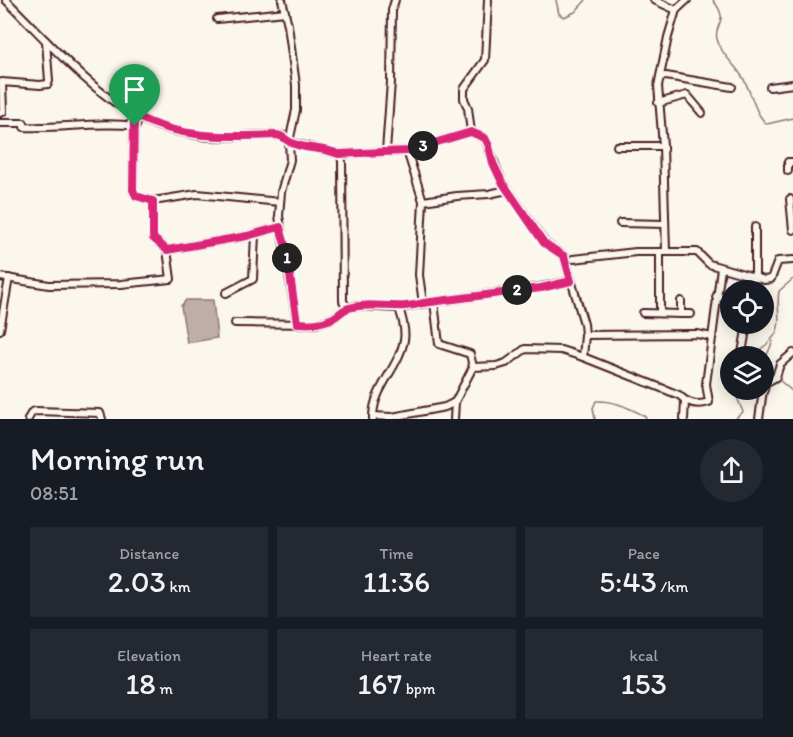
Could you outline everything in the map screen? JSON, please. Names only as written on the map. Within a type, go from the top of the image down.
[{"type":"street","points":[[6,0],[86,78],[134,115],[156,125],[219,138],[284,136],[289,142],[340,154],[407,151],[471,132],[485,138],[493,163],[507,190],[544,243],[565,259],[636,252],[697,252],[709,264],[755,278],[771,279],[778,261],[793,260]]},
{"type":"street","points":[[282,0],[296,85],[296,110],[289,142],[290,160],[280,202],[280,227],[286,248],[297,323]]},
{"type":"street","points":[[386,152],[395,0]]},
{"type":"street","points":[[471,132],[464,89],[485,60],[488,0]]},
{"type":"street","points":[[654,0],[676,10]]},
{"type":"street","points":[[660,313],[665,224],[663,146],[658,104],[660,77],[676,10],[687,0]]},
{"type":"street","points":[[217,19],[285,12]]},
{"type":"street","points":[[0,113],[3,112],[2,82],[48,84],[46,41]]},
{"type":"street","points":[[660,77],[666,76],[732,87]]},
{"type":"street","points":[[770,87],[793,84]]},
{"type":"street","points":[[658,104],[687,95],[702,113]]},
{"type":"street","points":[[134,115],[133,190],[136,196],[153,201],[197,194],[280,202]]},
{"type":"street","points":[[0,123],[24,123],[24,127],[32,128],[67,127],[80,124],[135,126]]},
{"type":"street","points":[[617,146],[663,146]]},
{"type":"street","points":[[407,151],[423,201],[419,275],[423,303]]},
{"type":"street","points":[[340,154],[342,161],[343,301],[347,308]]},
{"type":"street","points":[[788,171],[788,162],[793,162]]},
{"type":"street","points":[[423,201],[507,190]]},
{"type":"street","points":[[790,199],[793,230]]},
{"type":"street","points":[[0,277],[49,285],[121,284],[171,279],[167,250],[156,242],[151,233],[153,201]]},
{"type":"street","points":[[620,223],[665,224]]},
{"type":"street","points":[[167,250],[255,234],[280,227]]},
{"type":"street","points":[[754,227],[755,278]]},
{"type":"street","points":[[226,293],[253,279],[255,234]]},
{"type":"street","points":[[565,259],[580,306],[585,335],[583,357]]},
{"type":"street","points":[[473,367],[506,363],[525,349],[561,350],[679,395],[686,401],[697,405],[709,402],[706,384],[721,268]]},
{"type":"street","points":[[0,330],[9,278]]},
{"type":"street","points":[[751,280],[755,278]]},
{"type":"street","points":[[236,323],[316,324],[333,318],[347,308],[357,306],[408,307],[423,303],[541,288],[571,281]]},
{"type":"street","points":[[716,297],[720,297]]},
{"type":"street","points":[[681,301],[681,314]]},
{"type":"street","points":[[434,302],[439,344],[470,354],[473,367],[455,402],[454,419]]},
{"type":"street","points":[[403,319],[408,307]]},
{"type":"street","points":[[399,308],[403,319],[405,339],[381,389],[373,417],[420,413],[455,402]]},
{"type":"street","points":[[643,313],[691,314]]},
{"type":"street","points":[[585,335],[697,334],[712,337]]},
{"type":"street","points":[[774,378],[780,364],[793,353]]},
{"type":"street","points":[[759,419],[762,400]]},
{"type":"street","points":[[684,419],[686,401]]},
{"type":"street","points":[[28,419],[32,412],[36,411],[100,412],[102,419]]},
{"type":"shaded area","points":[[186,300],[213,300],[217,338],[187,343],[181,306]]},
{"type":"waterway","points":[[556,0],[559,14],[564,17],[575,12],[586,0]]},
{"type":"waterway","points":[[713,0],[721,14],[716,34],[719,45],[743,78],[759,114],[767,124],[793,118]]},
{"type":"waterway","points":[[765,346],[778,326],[779,291],[793,279]]},
{"type":"waterway","points":[[771,346],[773,341]]},
{"type":"waterway","points":[[778,379],[793,392]]},
{"type":"waterway","points":[[735,419],[743,412],[738,400]]},
{"type":"waterway","points":[[595,419],[593,408],[596,401],[621,405],[645,416],[646,419]]},
{"type":"route","points":[[134,115],[156,125],[201,136],[219,138],[277,135],[284,136],[289,142],[338,154],[407,151],[471,132],[478,134],[485,138],[489,146],[493,163],[502,182],[544,243],[564,256],[571,281],[541,288],[423,303],[408,307],[357,306],[347,308],[333,318],[316,324],[297,323],[286,248],[280,227],[247,236],[167,250],[156,242],[151,233],[153,201],[136,196],[133,190],[135,126],[134,115]]}]
